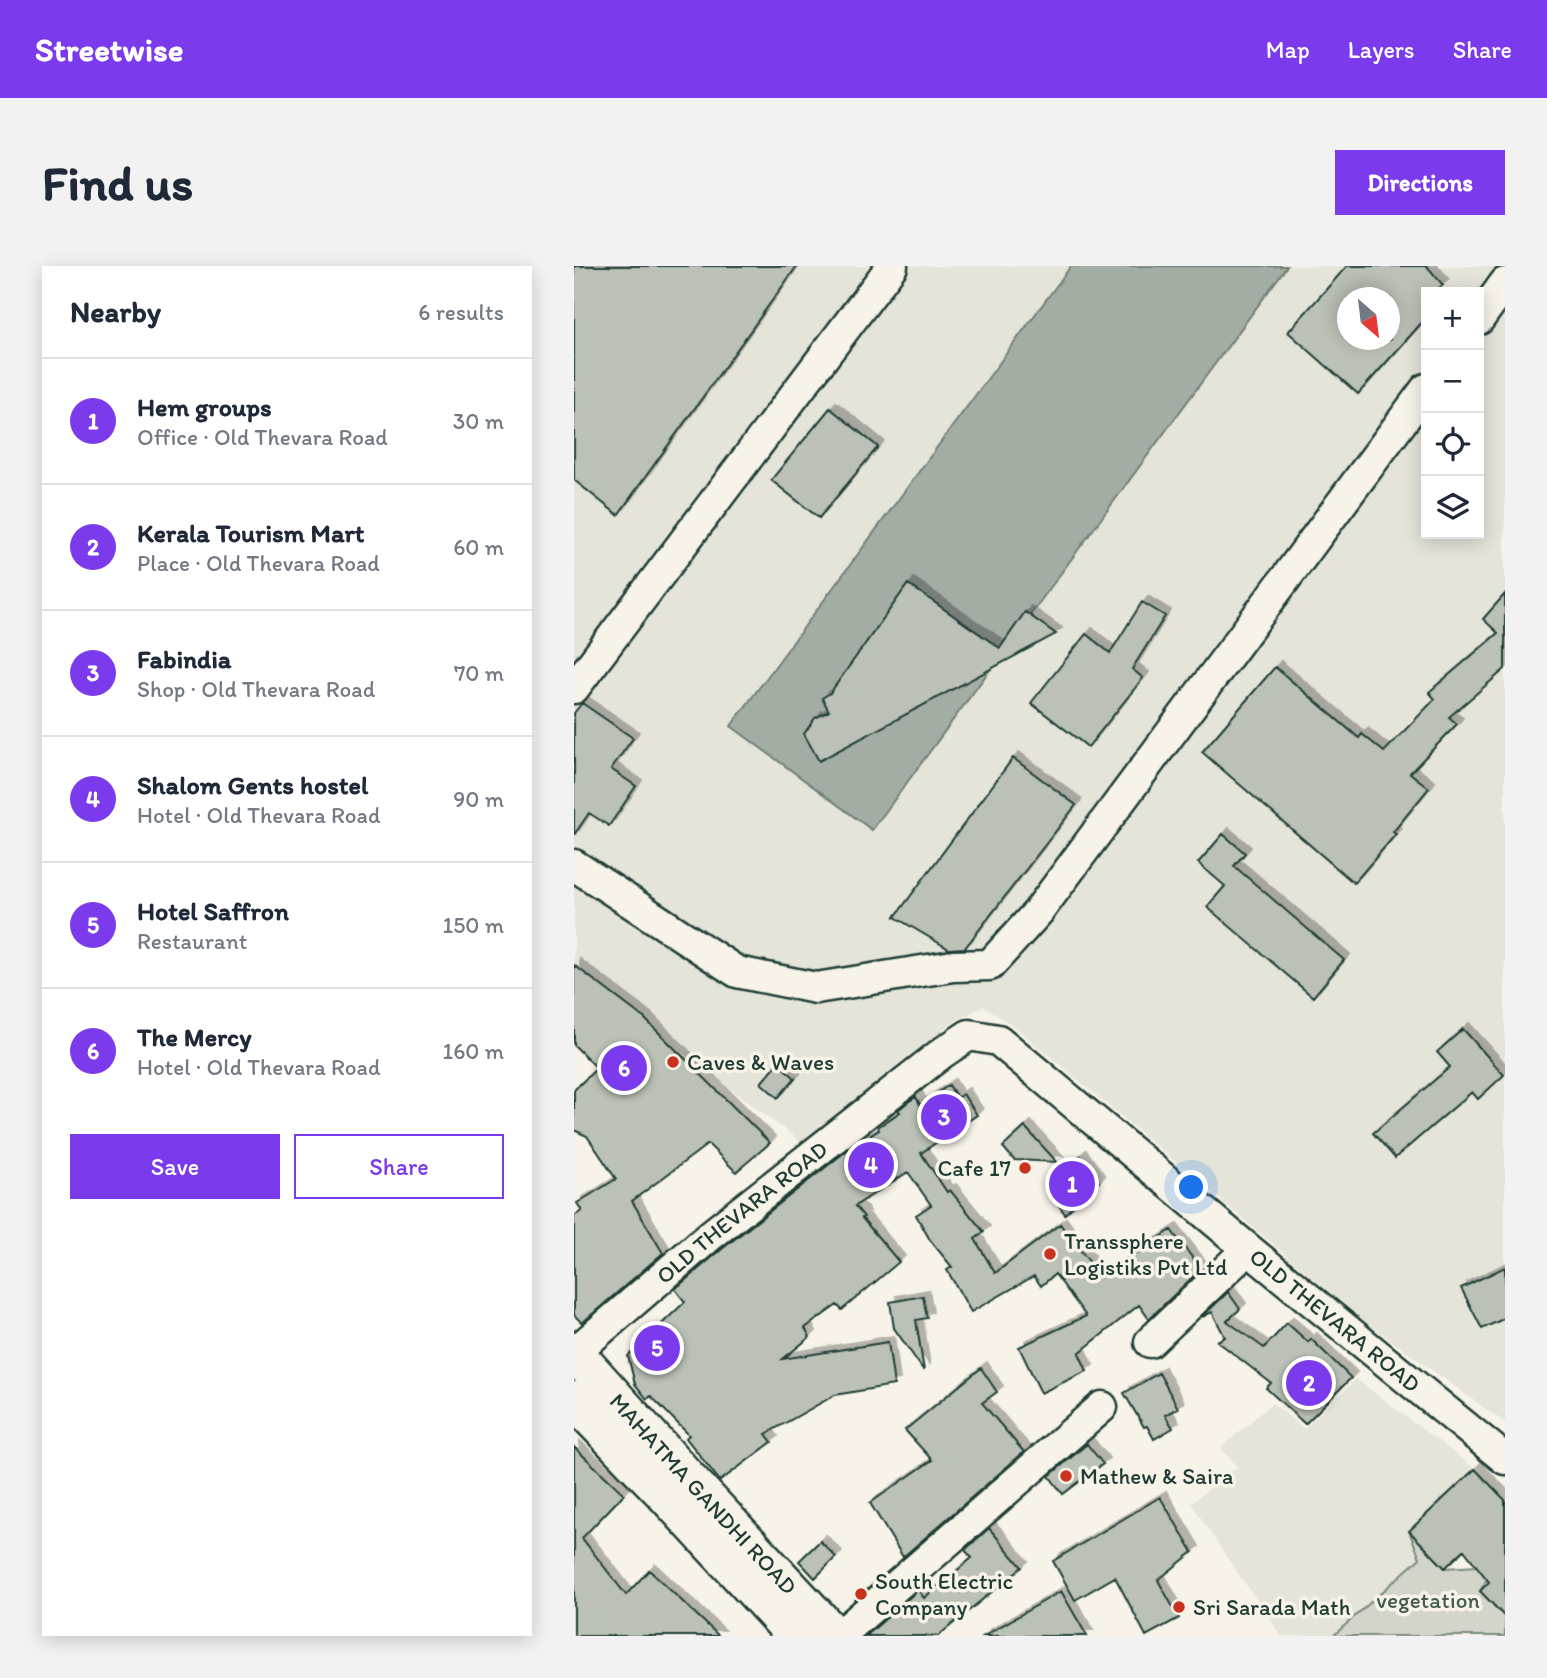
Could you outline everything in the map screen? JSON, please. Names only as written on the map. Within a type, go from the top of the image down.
[{"type":"main road","name":"MAHATMA GANDHI ROAD","points":[[574,1353],[837,1636]]},
{"type":"main road","name":"MAHATMA GANDHI ROAD","points":[[574,1400],[796,1636]]},
{"type":"street","points":[[574,688],[892,266]]},
{"type":"street","points":[[1484,311],[1505,283]]},
{"type":"street","points":[[574,865],[737,972],[816,988],[953,966],[990,965],[1038,912],[1421,396]]},
{"type":"street","name":"OLD THEVARA ROAD","points":[[574,1353],[711,1235],[931,1061],[969,1035],[999,1040],[1248,1249],[1505,1459]]},
{"type":"street","points":[[1150,1342],[1248,1249]]},
{"type":"street","points":[[837,1636],[1102,1407]]},
{"type":"shaded area","points":[[574,266],[1505,266],[1505,1423],[1363,1320],[1015,1027],[983,1006],[950,1024],[801,1142],[574,971]]},
{"type":"shaded area","points":[[1071,266],[1287,266],[872,830],[731,726]]},
{"type":"shaded area","points":[[1356,1379],[1475,1469],[1409,1531],[1420,1558],[1333,1636],[1281,1636],[1191,1503],[1237,1467],[1221,1448],[1272,1403],[1304,1429]]},
{"type":"green space","name":"vegetation","points":[[1409,1531],[1445,1568],[1477,1566],[1487,1579],[1480,1591],[1505,1617],[1505,1636],[1333,1636],[1420,1558]]},
{"type":"building","points":[[574,266],[797,266],[618,515],[574,480]]},
{"type":"building","points":[[1347,266],[1427,266],[1443,285],[1421,287],[1421,324],[1400,347],[1400,287],[1337,287],[1337,350],[1397,350],[1358,394],[1288,332]]},
{"type":"building","points":[[830,408],[878,447],[819,518],[771,480]]},
{"type":"building","points":[[908,584],[1000,648],[1025,612],[1056,634],[819,761],[804,734],[815,718],[829,711],[822,698],[830,693]]},
{"type":"building","points":[[1505,594],[1505,669],[1449,717],[1457,724],[1410,773],[1429,788],[1393,832],[1396,834],[1354,883],[1202,752],[1275,667],[1359,738],[1362,734],[1384,752],[1435,699],[1429,692],[1498,633],[1483,619]]},
{"type":"building","points":[[1142,602],[1165,616],[1132,669],[1143,678],[1088,747],[1031,703],[1086,634],[1110,653]]},
{"type":"building","points":[[582,703],[633,738],[611,769],[636,786],[609,826],[589,813],[574,835],[574,713]]},
{"type":"building","points":[[1013,758],[1076,805],[965,948],[949,949],[895,917]]},
{"type":"building","points":[[1223,834],[1245,853],[1234,866],[1344,960],[1313,997],[1207,907],[1225,886],[1198,863]]},
{"type":"building","points":[[574,965],[644,1018],[770,1143],[736,1172],[708,1144],[632,1201],[663,1253],[582,1323],[574,1315],[574,1216],[582,1211],[577,1203],[616,1179],[587,1136],[574,1130],[574,1090],[597,1068],[574,1045]]},
{"type":"building","points":[[1463,1029],[1504,1075],[1478,1099],[1472,1092],[1395,1158],[1373,1133],[1450,1067],[1437,1052]]},
{"type":"building","points":[[778,1063],[795,1078],[778,1098],[761,1083]]},
{"type":"building","points":[[949,1085],[957,1098],[963,1094],[977,1115],[921,1153],[947,1192],[950,1190],[984,1232],[975,1239],[995,1273],[1060,1224],[1101,1277],[1171,1230],[1201,1269],[1149,1319],[1139,1305],[1079,1353],[1087,1371],[1041,1393],[1019,1347],[1086,1316],[1055,1274],[1041,1286],[1034,1276],[971,1312],[947,1270],[952,1267],[930,1240],[916,1215],[931,1205],[908,1172],[855,1206],[899,1262],[842,1310],[837,1305],[805,1328],[810,1337],[783,1359],[888,1342],[894,1385],[835,1395],[766,1434],[772,1442],[720,1481],[686,1438],[689,1435],[651,1396],[647,1399],[635,1384],[628,1356],[685,1302],[675,1289],[722,1249],[850,1148],[879,1130],[878,1127],[900,1112],[898,1110],[908,1102],[916,1097],[920,1105]]},
{"type":"building","points":[[1025,1127],[1057,1162],[1014,1160],[1003,1147]]},
{"type":"building","points":[[1080,1156],[1099,1182],[1065,1214],[1046,1187]]},
{"type":"building","points":[[1505,1267],[1505,1318],[1482,1329],[1461,1288]]},
{"type":"building","points":[[1228,1292],[1240,1309],[1227,1321],[1264,1348],[1287,1323],[1308,1342],[1311,1339],[1351,1378],[1305,1424],[1266,1388],[1271,1383],[1217,1341],[1225,1337],[1212,1312],[1202,1317]]},
{"type":"building","points":[[923,1296],[927,1318],[916,1320],[924,1371],[894,1328],[890,1302]]},
{"type":"building","points":[[981,1368],[997,1392],[982,1403],[1024,1452],[903,1557],[870,1503],[932,1460],[905,1430]]},
{"type":"building","points":[[1159,1373],[1178,1408],[1165,1415],[1173,1428],[1154,1439],[1124,1393]]},
{"type":"building","points":[[1087,1444],[1103,1464],[1063,1494],[1049,1476]]},
{"type":"building","points":[[574,1447],[624,1494],[582,1538],[626,1595],[649,1570],[719,1636],[574,1636]]},
{"type":"building","points":[[1475,1469],[1505,1500],[1505,1617],[1480,1591],[1489,1582],[1464,1550],[1445,1568],[1409,1531]]},
{"type":"building","points":[[1160,1497],[1193,1552],[1158,1580],[1179,1618],[1146,1636],[1115,1577],[1075,1600],[1053,1561]]},
{"type":"building","points":[[989,1528],[1022,1567],[938,1636],[866,1636],[918,1590],[924,1598],[972,1558],[965,1550]]},
{"type":"building","points":[[820,1541],[836,1557],[815,1578],[799,1561]]},
{"type":"building","points":[[1061,1591],[1087,1636],[984,1636]]},
{"type":"place","name":"Caves & Waves","points":[[673,1062]]},
{"type":"place","name":"The Mercy","points":[[624,1068]]},
{"type":"place","name":"Fabindia","points":[[944,1117]]},
{"type":"place","name":"Shalom Gents hostel","points":[[871,1165]]},
{"type":"place","name":"Cafe 17","points":[[1025,1168]]},
{"type":"place","name":"Hem groups","points":[[1072,1184]]},
{"type":"place","name":"Transsphere Logistiks Pvt Ltd","points":[[1050,1254]]},
{"type":"place","name":"Hotel Saffron","points":[[657,1348]]},
{"type":"place","name":"Kerala Tourism Mart","points":[[1309,1383]]},
{"type":"place","name":"Mathew & Saira","points":[[1066,1476]]},
{"type":"place","name":"South Electric Company","points":[[861,1594]]},
{"type":"place","name":"Sri Sarada Math","points":[[1179,1607]]}]
